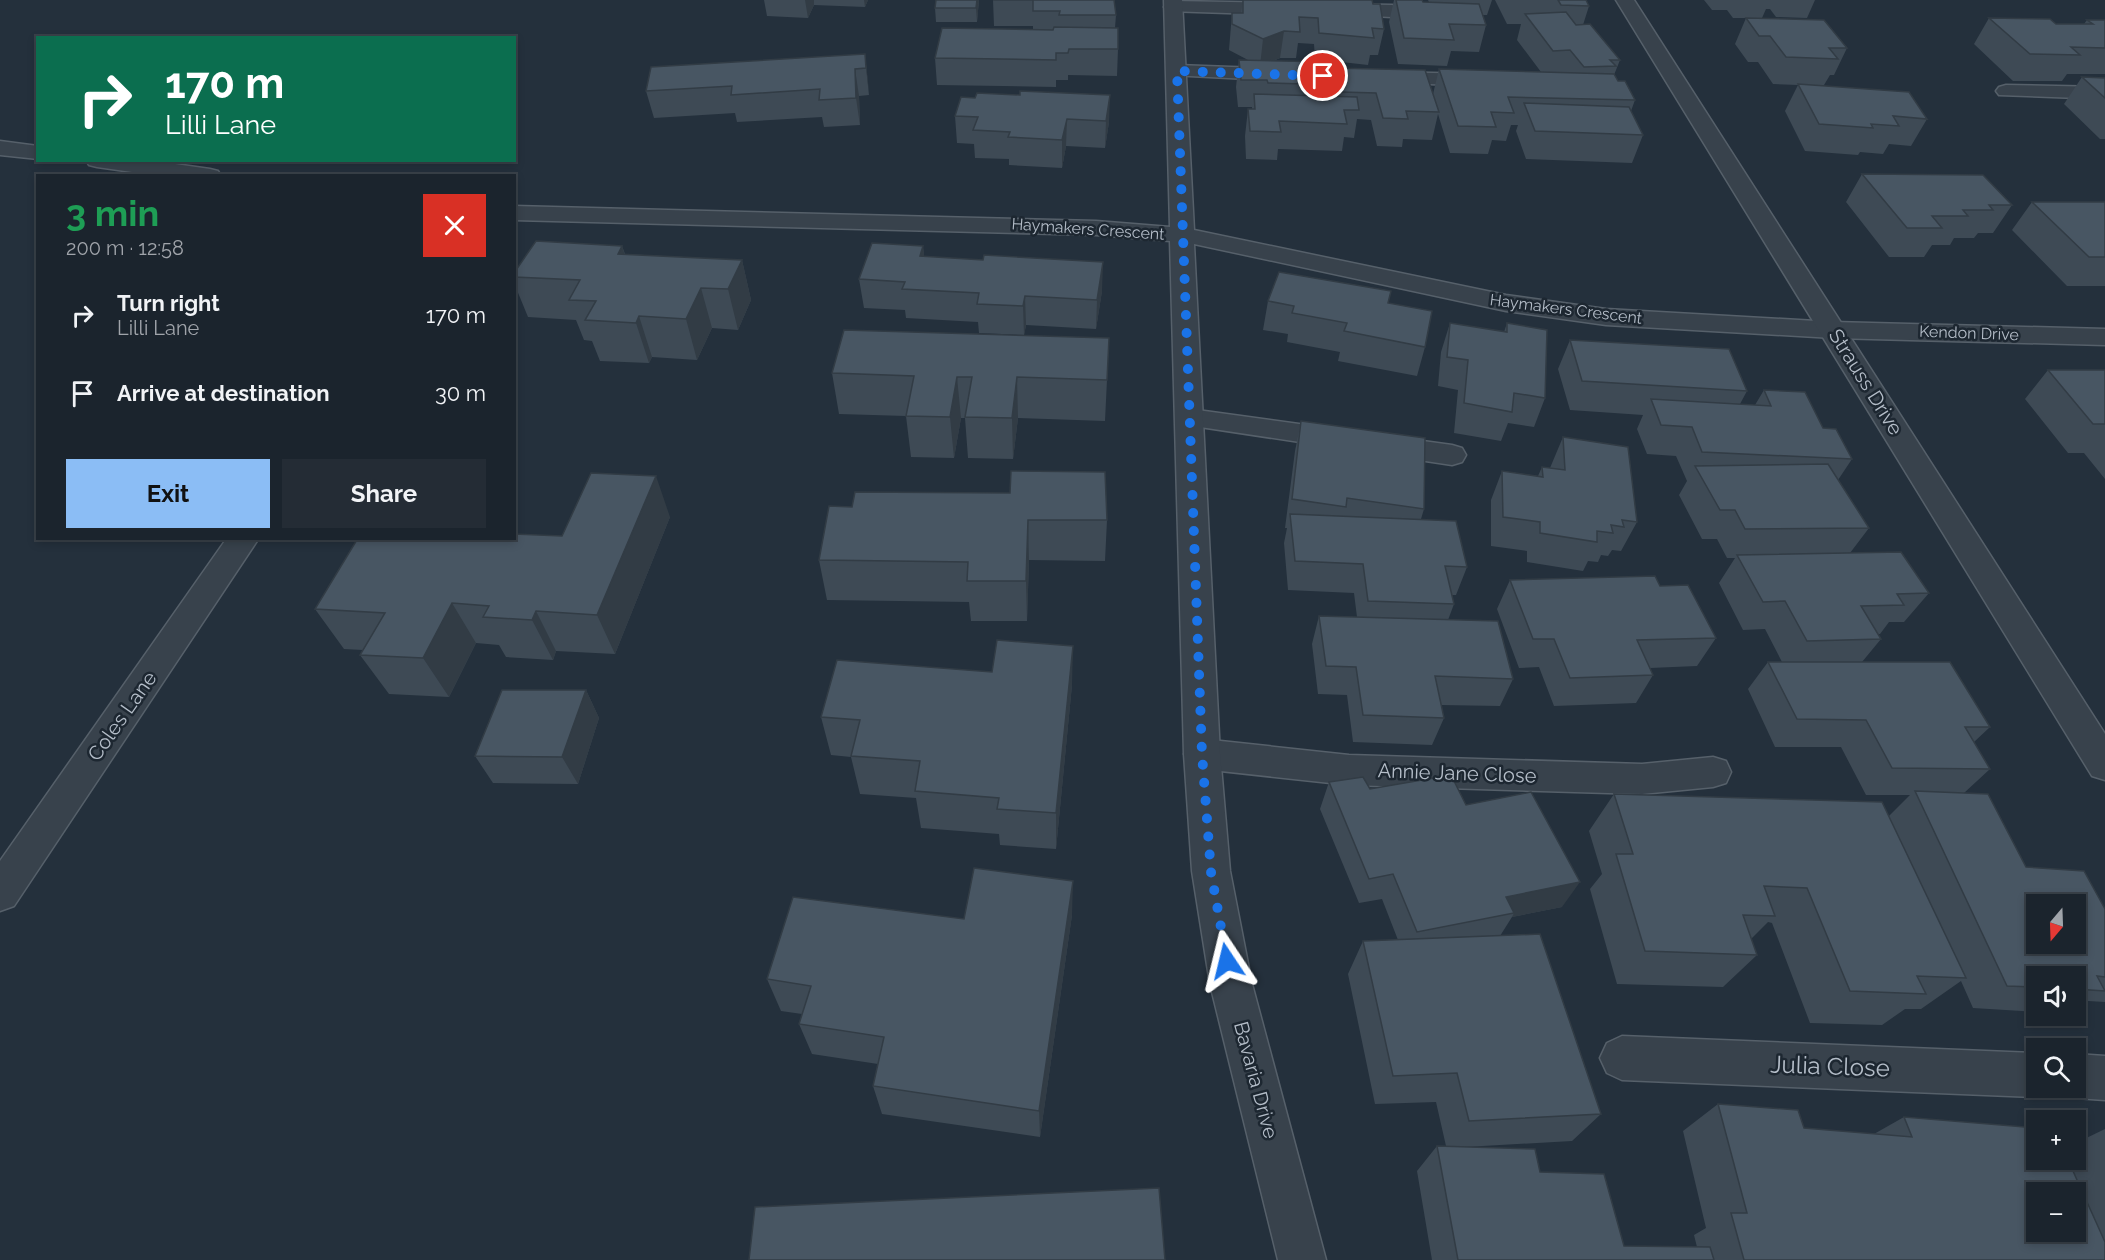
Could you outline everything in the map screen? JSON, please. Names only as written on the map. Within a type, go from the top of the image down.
[{"type":"street","name":"Strauss Drive","points":[[1625,0],[2105,765]]},
{"type":"street","points":[[1173,3],[1298,9]]},
{"type":"street","name":"Bavaria Drive","points":[[1173,3],[1202,754],[1211,872],[1231,984],[1302,1260]]},
{"type":"street","points":[[1322,9],[1392,11]]},
{"type":"street","points":[[1177,71],[1304,75]]},
{"type":"street","points":[[1363,77],[1504,81]]},
{"type":"street","points":[[2006,91],[2105,93]]},
{"type":"street","points":[[0,148],[36,153]]},
{"type":"street","points":[[111,162],[196,174]]},
{"type":"street","name":"Haymakers Crescent","points":[[516,213],[1028,224],[1183,235],[1254,248],[1399,282],[1506,303],[1605,317],[1833,330]]},
{"type":"street","name":"Kendon Drive","points":[[1833,330],[2105,337]]},
{"type":"street","points":[[1190,418],[1452,455]]},
{"type":"street","name":"Coles Lane","points":[[0,893],[243,540]]},
{"type":"street","name":"Annie Jane Close","points":[[1202,754],[1349,770],[1642,779],[1713,772]]},
{"type":"street","name":"Julia Close","points":[[1622,1058],[2026,1075]]},
{"type":"street","points":[[2086,1076],[2105,1077]]},
{"type":"building","points":[[936,0],[977,0],[976,8],[935,8]]},
{"type":"building","points":[[1033,0],[1114,0],[1116,15],[1059,15],[1060,11],[1033,11]]},
{"type":"building","points":[[1243,0],[1372,0],[1373,4],[1380,4],[1384,29],[1372,28],[1374,38],[1319,33],[1318,18],[1299,17],[1300,32],[1284,31],[1263,39],[1232,24],[1232,13],[1243,13]]},
{"type":"building","points":[[1396,0],[1479,4],[1486,25],[1449,24],[1454,40],[1404,38]]},
{"type":"building","points":[[1558,0],[1586,0],[1589,6],[1561,5]]},
{"type":"building","points":[[1566,12],[1576,25],[1590,24],[1620,60],[1610,60],[1616,66],[1584,67],[1570,50],[1553,51],[1525,14]]},
{"type":"building","points":[[1746,18],[1824,20],[1847,48],[1829,48],[1838,59],[1786,57],[1770,36],[1759,36]]},
{"type":"building","points":[[1989,18],[2050,19],[2056,24],[2093,24],[2087,20],[2105,20],[2105,48],[2071,47],[2080,55],[2030,54]]},
{"type":"building","points":[[1054,27],[1118,28],[1118,49],[1069,49],[1068,53],[1056,53],[1056,60],[935,58],[942,28],[1053,30]]},
{"type":"building","points":[[865,54],[866,68],[855,69],[856,98],[819,100],[820,89],[731,95],[732,86],[646,91],[651,67]]},
{"type":"building","points":[[1239,60],[1329,62],[1330,68],[1425,70],[1439,112],[1406,111],[1408,119],[1383,118],[1376,93],[1306,91],[1305,84],[1241,80]]},
{"type":"building","points":[[1439,69],[1614,74],[1618,81],[1625,81],[1635,100],[1508,97],[1514,113],[1491,112],[1496,127],[1458,126]]},
{"type":"building","points":[[2082,77],[2105,78],[2105,98]]},
{"type":"building","points":[[1798,84],[1909,92],[1927,119],[1893,116],[1899,126],[1871,124],[1873,128],[1819,124]]},
{"type":"building","points":[[1020,91],[1110,95],[1106,121],[1067,119],[1062,140],[1008,137],[1010,132],[973,130],[978,117],[955,116],[961,97],[975,98],[977,93],[1020,95]]},
{"type":"building","points":[[1254,94],[1357,97],[1359,110],[1344,110],[1347,124],[1279,121],[1281,132],[1250,131],[1248,109],[1255,109]]},
{"type":"building","points":[[1524,103],[1629,107],[1643,135],[1535,131]]},
{"type":"building","points":[[1862,174],[1983,175],[2012,205],[1989,205],[1993,210],[1963,210],[1968,216],[1932,216],[1942,228],[1907,228]]},
{"type":"building","points":[[2032,202],[2105,202],[2105,257],[2089,257]]},
{"type":"building","points":[[536,241],[622,246],[618,254],[742,260],[728,289],[701,288],[686,319],[639,316],[636,323],[585,320],[596,301],[569,300],[580,280],[516,277],[516,270]]},
{"type":"building","points":[[872,243],[923,246],[920,256],[983,260],[984,255],[1103,262],[1097,300],[1025,296],[1023,306],[977,304],[979,293],[902,289],[905,282],[859,279]]},
{"type":"building","points":[[1279,272],[1391,291],[1388,303],[1432,311],[1425,347],[1344,331],[1347,323],[1292,313],[1294,306],[1268,301]]},
{"type":"building","points":[[1450,323],[1507,332],[1507,323],[1547,330],[1545,398],[1514,393],[1512,412],[1464,403],[1468,360],[1447,357]]},
{"type":"building","points":[[844,330],[1109,338],[1107,380],[1017,377],[1012,418],[965,417],[972,377],[957,377],[950,417],[906,416],[914,376],[832,373]]},
{"type":"building","points":[[1570,340],[1729,349],[1747,391],[1582,381]]},
{"type":"building","points":[[2048,370],[2105,370],[2105,424],[2093,424]]},
{"type":"building","points":[[1764,390],[1805,392],[1823,428],[1836,429],[1852,459],[1702,452],[1692,427],[1661,425],[1651,399],[1771,406]]},
{"type":"building","points":[[1301,421],[1425,438],[1424,509],[1347,498],[1346,507],[1292,499]]},
{"type":"building","points":[[1563,437],[1628,447],[1637,522],[1622,520],[1624,527],[1611,525],[1613,533],[1597,531],[1597,542],[1540,533],[1540,522],[1503,517],[1502,471],[1543,477],[1542,467],[1565,470]]},
{"type":"building","points":[[1828,464],[1869,528],[1745,529],[1735,510],[1720,510],[1695,466]]},
{"type":"building","points":[[1011,471],[1105,472],[1107,520],[1028,520],[1026,581],[967,581],[968,562],[819,560],[829,506],[852,507],[855,492],[1010,493]]},
{"type":"building","points":[[591,473],[656,476],[597,615],[536,611],[532,620],[483,617],[489,606],[452,603],[423,658],[360,655],[385,613],[315,609],[357,540],[516,540],[516,534],[562,536]]},
{"type":"building","points":[[1290,514],[1456,521],[1467,567],[1445,566],[1454,604],[1368,601],[1363,564],[1295,561]]},
{"type":"building","points":[[1901,552],[1929,593],[1897,594],[1904,605],[1861,606],[1881,639],[1807,641],[1785,601],[1763,602],[1737,555]]},
{"type":"building","points":[[1655,576],[1660,586],[1688,585],[1716,638],[1637,640],[1653,675],[1570,678],[1554,639],[1533,639],[1510,580]]},
{"type":"building","points":[[1319,616],[1498,621],[1513,679],[1435,676],[1444,718],[1363,715],[1356,667],[1326,666]]},
{"type":"building","points":[[997,640],[1073,646],[1056,813],[997,809],[999,798],[915,791],[920,761],[851,756],[860,720],[821,717],[837,660],[992,672]]},
{"type":"building","points":[[1768,662],[1950,662],[1990,727],[1965,727],[1990,769],[1892,768],[1866,720],[1797,719]]},
{"type":"building","points":[[502,690],[586,690],[562,757],[475,756]]},
{"type":"building","points":[[1451,775],[1466,805],[1531,792],[1580,882],[1506,897],[1514,913],[1417,932],[1393,874],[1369,879],[1329,782],[1363,777],[1370,789]]},
{"type":"building","points":[[1915,791],[1988,794],[2026,867],[2084,871],[2105,909],[2105,977],[2097,976],[2105,991],[2086,990],[2086,966],[2026,966],[2026,987],[2007,986]]},
{"type":"building","points":[[1614,794],[1882,802],[1966,978],[1917,976],[1926,994],[1850,991],[1807,888],[1764,886],[1775,916],[1743,915],[1757,955],[1645,951],[1616,854],[1633,854]]},
{"type":"building","points":[[974,868],[1073,881],[1039,1111],[873,1086],[884,1037],[799,1024],[811,986],[767,979],[793,897],[964,919]]},
{"type":"building","points":[[1540,934],[1601,1114],[1469,1121],[1457,1073],[1393,1076],[1363,941]]},
{"type":"building","points":[[1718,1104],[1798,1110],[1804,1128],[1912,1137],[1904,1117],[2026,1127],[2026,1170],[2073,1170],[2078,1182],[2026,1182],[2026,1242],[2086,1242],[2086,1200],[2105,1242],[2105,1260],[1744,1260],[1731,1213],[1747,1213]]},
{"type":"building","points":[[1437,1146],[1535,1149],[1540,1172],[1604,1174],[1624,1246],[1710,1247],[1714,1260],[1458,1260]]},
{"type":"building","points":[[1159,1188],[1165,1260],[749,1260],[755,1207]]},
{"type":"route","points":[[1227,961],[1211,872],[1202,754],[1177,71],[1323,76]]}]
